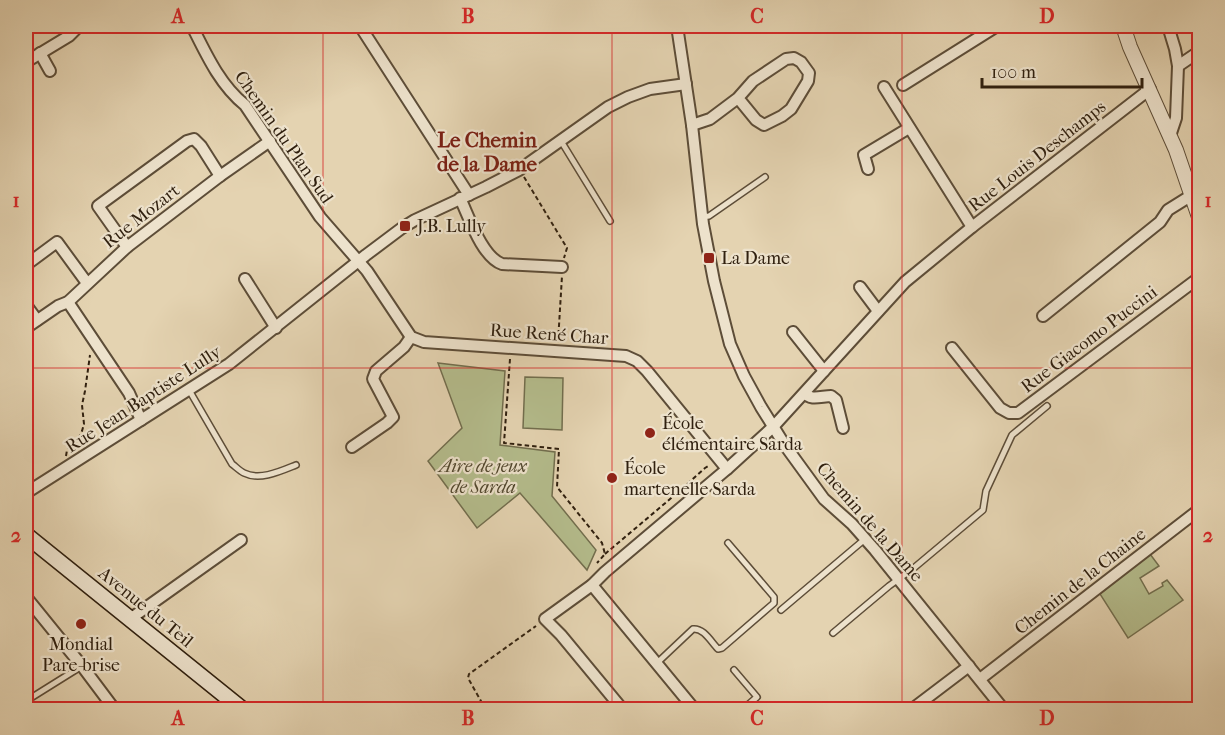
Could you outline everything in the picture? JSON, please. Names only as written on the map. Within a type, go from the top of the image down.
[{"type":"main road","name":"Avenue du Teil","points":[[26,535],[243,710]]},
{"type":"street","points":[[26,62],[69,36],[79,26]]},
{"type":"street","name":"Chemin du Plan Sud","points":[[192,26],[209,61],[235,97],[245,105],[320,217],[358,261]]},
{"type":"street","points":[[360,26],[465,197],[481,242],[490,257],[502,264],[562,267]]},
{"type":"street","name":"Chemin de la Dame","points":[[677,26],[709,258],[730,344],[744,376],[773,427],[824,499],[852,524],[900,579],[1004,710]]},
{"type":"street","points":[[903,85],[997,26]]},
{"type":"street","points":[[1123,26],[1170,136],[1200,220]]},
{"type":"street","points":[[1168,26],[1178,66],[1176,118],[1170,136]]},
{"type":"street","points":[[1178,66],[1200,51]]},
{"type":"street","points":[[40,53],[50,71]]},
{"type":"street","points":[[692,125],[710,119],[738,98],[753,81],[786,59],[794,58],[801,62],[809,73],[808,81],[790,109],[764,125],[756,120],[738,98]]},
{"type":"street","name":"Rue Jean Baptiste Lully","points":[[26,493],[229,364],[402,228],[519,170],[608,107],[650,88],[686,84]]},
{"type":"street","points":[[884,87],[972,227]]},
{"type":"street","name":"Rue Louis Deschamps","points":[[545,619],[592,585],[685,505],[724,464],[773,427],[905,282],[972,227],[1150,90]]},
{"type":"street","points":[[868,169],[864,155],[909,128]]},
{"type":"street","points":[[127,247],[98,206],[187,141],[194,139],[220,176]]},
{"type":"street","name":"Rue Mozart","points":[[26,328],[58,306],[68,302],[127,247],[270,141]]},
{"type":"street","points":[[1043,316],[1160,222],[1168,210],[1192,195]]},
{"type":"street","points":[[26,265],[57,242],[87,283]]},
{"type":"street","points":[[352,447],[393,417],[373,379],[376,371],[404,347],[411,337],[358,261]]},
{"type":"street","name":"Rue Giacomo Puccini","points":[[952,348],[1000,408],[1009,413],[1018,413],[1200,277]]},
{"type":"street","points":[[245,279],[276,328]]},
{"type":"street","points":[[860,287],[878,311]]},
{"type":"street","points":[[68,302],[129,393],[141,420]]},
{"type":"street","points":[[26,305],[37,320]]},
{"type":"street","points":[[793,332],[824,371]]},
{"type":"street","name":"Rue René Char","points":[[411,337],[424,342],[626,356],[637,361],[724,464]]},
{"type":"street","points":[[805,393],[812,398],[831,396],[836,400],[843,428]]},
{"type":"street","name":"Chemin de la Chaine","points":[[980,679],[1200,509]]},
{"type":"street","points":[[130,619],[241,540]]},
{"type":"street","points":[[592,585],[695,710]]},
{"type":"street","points":[[26,597],[30,611],[82,666],[115,710]]},
{"type":"street","points":[[545,619],[623,710]]},
{"type":"street","points":[[911,710],[969,666]]},
{"type":"lane","points":[[560,140],[610,221]]},
{"type":"lane","points":[[702,217],[709,216],[765,177]]},
{"type":"lane","points":[[189,390],[232,464],[243,473],[251,476],[275,474],[296,465]]},
{"type":"lane","points":[[833,633],[983,510],[986,492],[1012,435],[1047,406]]},
{"type":"lane","points":[[781,610],[865,539]]},
{"type":"lane","points":[[657,663],[693,629],[697,628],[718,649],[722,648],[774,603],[774,597],[728,543]]},
{"type":"lane","points":[[26,701],[82,666]]},
{"type":"lane","points":[[734,670],[757,697],[742,710]]},
{"type":"path","points":[[68,467],[67,450],[79,438],[84,424],[82,405],[93,340]]},
{"type":"path","points":[[511,348],[504,443],[560,449],[557,487],[602,543],[605,554]]},
{"type":"path","points":[[597,564],[618,542],[705,468],[724,464]]},
{"type":"path","points":[[676,494],[685,505]]},
{"type":"path","points":[[486,710],[468,678],[469,674],[545,619]]},
{"type":"green space","name":"Aire de jeux de Sarda","points":[[438,363],[505,371],[500,445],[555,452],[552,496],[596,550],[587,570],[520,493],[477,528],[428,461],[462,428]]},
{"type":"green space","points":[[525,377],[563,378],[562,430],[523,428]]},
{"type":"green space","points":[[1150,554],[1159,566],[1140,578],[1149,594],[1163,586],[1162,583],[1167,580],[1183,600],[1128,638],[1100,594]]},
{"type":"place","name":"J.B. Lully","points":[[405,226]]},
{"type":"place","name":"La Dame","points":[[709,258]]},
{"type":"place","name":"École élémentaire Sarda","points":[[650,433]]},
{"type":"place","name":"École martenelle Sarda","points":[[612,478]]},
{"type":"place","name":"Mondial Pare-brise","points":[[81,624]]},
{"type":"district","name":"Le Chemin de la Dame","points":[[487,152]]}]
